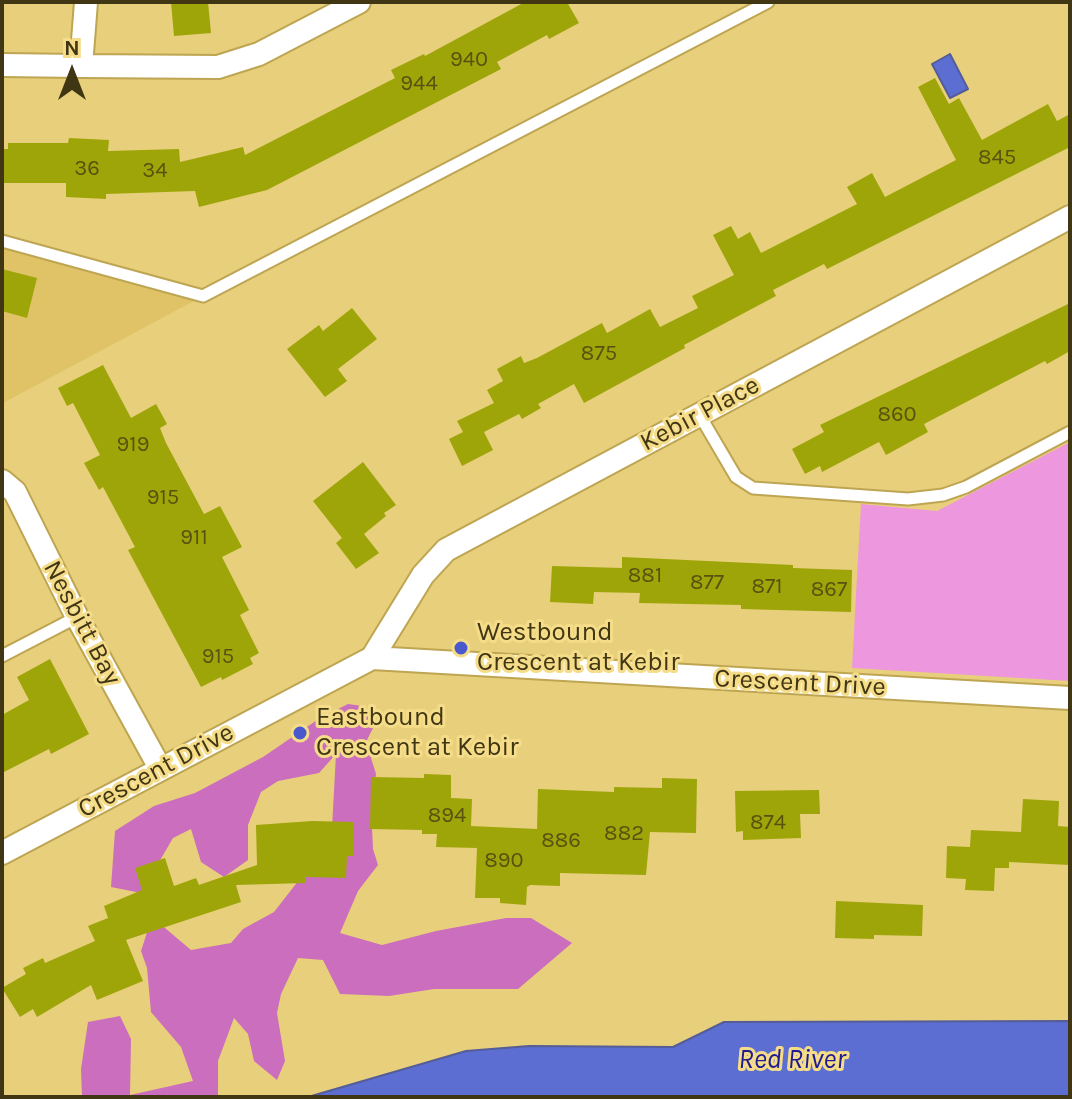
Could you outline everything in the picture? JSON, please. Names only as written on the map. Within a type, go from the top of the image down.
[{"type":"street","points":[[81,66],[86,2]]},
{"type":"street","points":[[2,65],[218,67],[259,54],[356,3]]},
{"type":"street","name":"Kebir Place","points":[[372,658],[423,575],[446,550],[1070,217]]},
{"type":"street","name":"Nesbitt Bay","points":[[2,481],[15,492],[77,617],[160,768]]},
{"type":"street","name":"Crescent Drive","points":[[2,853],[372,658],[1070,698]]},
{"type":"lane","points":[[2,241],[203,296],[768,2]]},
{"type":"lane","points":[[699,414],[736,477],[753,488],[908,499],[943,495],[966,487],[1070,432]]},
{"type":"lane","points":[[2,656],[77,617]]},
{"type":"shaded area","points":[[2,241],[203,296],[5,402],[2,413]]},
{"type":"shaded area","points":[[1070,442],[1070,681],[852,668],[861,504],[937,511]]},
{"type":"shaded area","points":[[348,704],[362,706],[374,726],[366,742],[376,774],[371,806],[373,849],[378,865],[358,891],[340,933],[382,945],[506,918],[531,918],[572,943],[518,989],[434,989],[389,996],[340,994],[323,960],[298,958],[281,994],[277,1013],[285,1061],[277,1080],[254,1061],[248,1034],[234,1018],[218,1061],[218,1097],[82,1097],[81,1069],[88,1022],[120,1016],[131,1039],[130,1095],[193,1081],[181,1047],[151,1012],[147,968],[141,951],[152,917],[191,950],[231,943],[243,929],[274,912],[320,853],[332,828],[336,754],[319,773],[278,781],[261,792],[248,825],[248,860],[224,877],[201,862],[191,829],[173,838],[141,893],[111,887],[115,831],[154,806],[195,793],[263,757],[320,718]]},
{"type":"water","points":[[950,54],[968,89],[950,98],[932,64]]},
{"type":"water","name":"Red River","points":[[1070,1021],[1070,1097],[308,1097],[466,1051],[529,1046],[673,1047],[724,1022]]},
{"type":"building","points":[[171,2],[208,2],[211,33],[174,36]]},
{"type":"building","points":[[525,2],[567,2],[579,23],[549,39],[547,35],[497,62],[501,69],[267,190],[199,207],[195,191],[106,194],[106,199],[66,197],[66,183],[2,183],[2,149],[8,149],[8,143],[68,143],[69,138],[109,140],[108,151],[179,149],[180,162],[243,147],[245,155],[395,78],[391,70],[425,56]]},
{"type":"building","points":[[935,78],[949,104],[959,98],[982,140],[1048,104],[1057,121],[1070,114],[1070,147],[827,269],[824,264],[773,290],[776,296],[584,403],[574,384],[538,404],[541,408],[522,419],[519,414],[484,432],[493,450],[462,466],[449,439],[463,432],[457,421],[494,403],[487,390],[503,381],[497,369],[521,356],[524,363],[537,358],[602,323],[607,333],[650,309],[660,327],[698,308],[692,296],[734,275],[713,235],[731,226],[738,239],[750,232],[761,253],[857,204],[847,187],[872,173],[885,197],[956,160],[918,87]]},
{"type":"building","points":[[2,269],[37,278],[27,318],[2,311]]},
{"type":"building","points":[[1070,303],[1070,351],[924,424],[928,432],[886,455],[879,442],[822,472],[820,466],[805,474],[792,449],[824,432],[820,425]]},
{"type":"building","points":[[352,308],[377,339],[338,369],[347,381],[325,397],[287,349],[319,325],[323,331]]},
{"type":"building","points":[[103,365],[131,418],[156,404],[167,424],[160,428],[166,443],[204,514],[220,506],[242,547],[222,557],[249,610],[240,615],[259,653],[250,658],[253,664],[222,680],[221,677],[201,687],[128,550],[135,547],[103,487],[99,490],[84,463],[100,455],[73,403],[67,406],[58,388]]},
{"type":"building","points":[[363,462],[396,505],[364,534],[379,553],[356,569],[336,543],[342,538],[313,501]]},
{"type":"building","points":[[622,557],[852,570],[851,612],[639,603],[640,593],[594,592],[593,604],[550,602],[552,566],[622,568]]},
{"type":"building","points":[[50,659],[89,734],[51,754],[49,749],[2,773],[2,715],[29,700],[17,677]]},
{"type":"building","points":[[424,774],[451,775],[451,798],[472,799],[471,826],[537,829],[538,789],[614,792],[614,787],[662,788],[662,778],[697,779],[696,833],[650,832],[646,875],[560,873],[560,886],[527,887],[526,905],[500,903],[500,898],[475,898],[477,848],[436,847],[437,834],[422,834],[422,830],[370,829],[371,777],[424,778]]},
{"type":"building","points":[[819,790],[820,814],[800,814],[801,838],[743,840],[743,831],[736,832],[735,791]]},
{"type":"building","points":[[1023,799],[1059,801],[1058,826],[1070,827],[1070,865],[1009,862],[1009,868],[995,868],[994,891],[965,890],[966,879],[946,878],[947,846],[970,847],[971,830],[1021,832]]},
{"type":"building","points":[[354,822],[353,856],[347,856],[346,878],[305,877],[305,883],[236,885],[241,902],[126,940],[143,981],[97,1000],[91,985],[37,1017],[33,1009],[20,1017],[2,988],[26,974],[23,968],[43,958],[45,963],[95,941],[88,926],[108,918],[104,906],[142,890],[135,868],[165,858],[174,886],[196,878],[199,885],[257,865],[256,825]]},
{"type":"building","points":[[836,901],[923,905],[922,936],[835,938]]},
{"type":"place","name":"Westbound Crescent at Kebir","points":[[461,648]]},
{"type":"place","name":"Eastbound Crescent at Kebir","points":[[300,733]]}]
